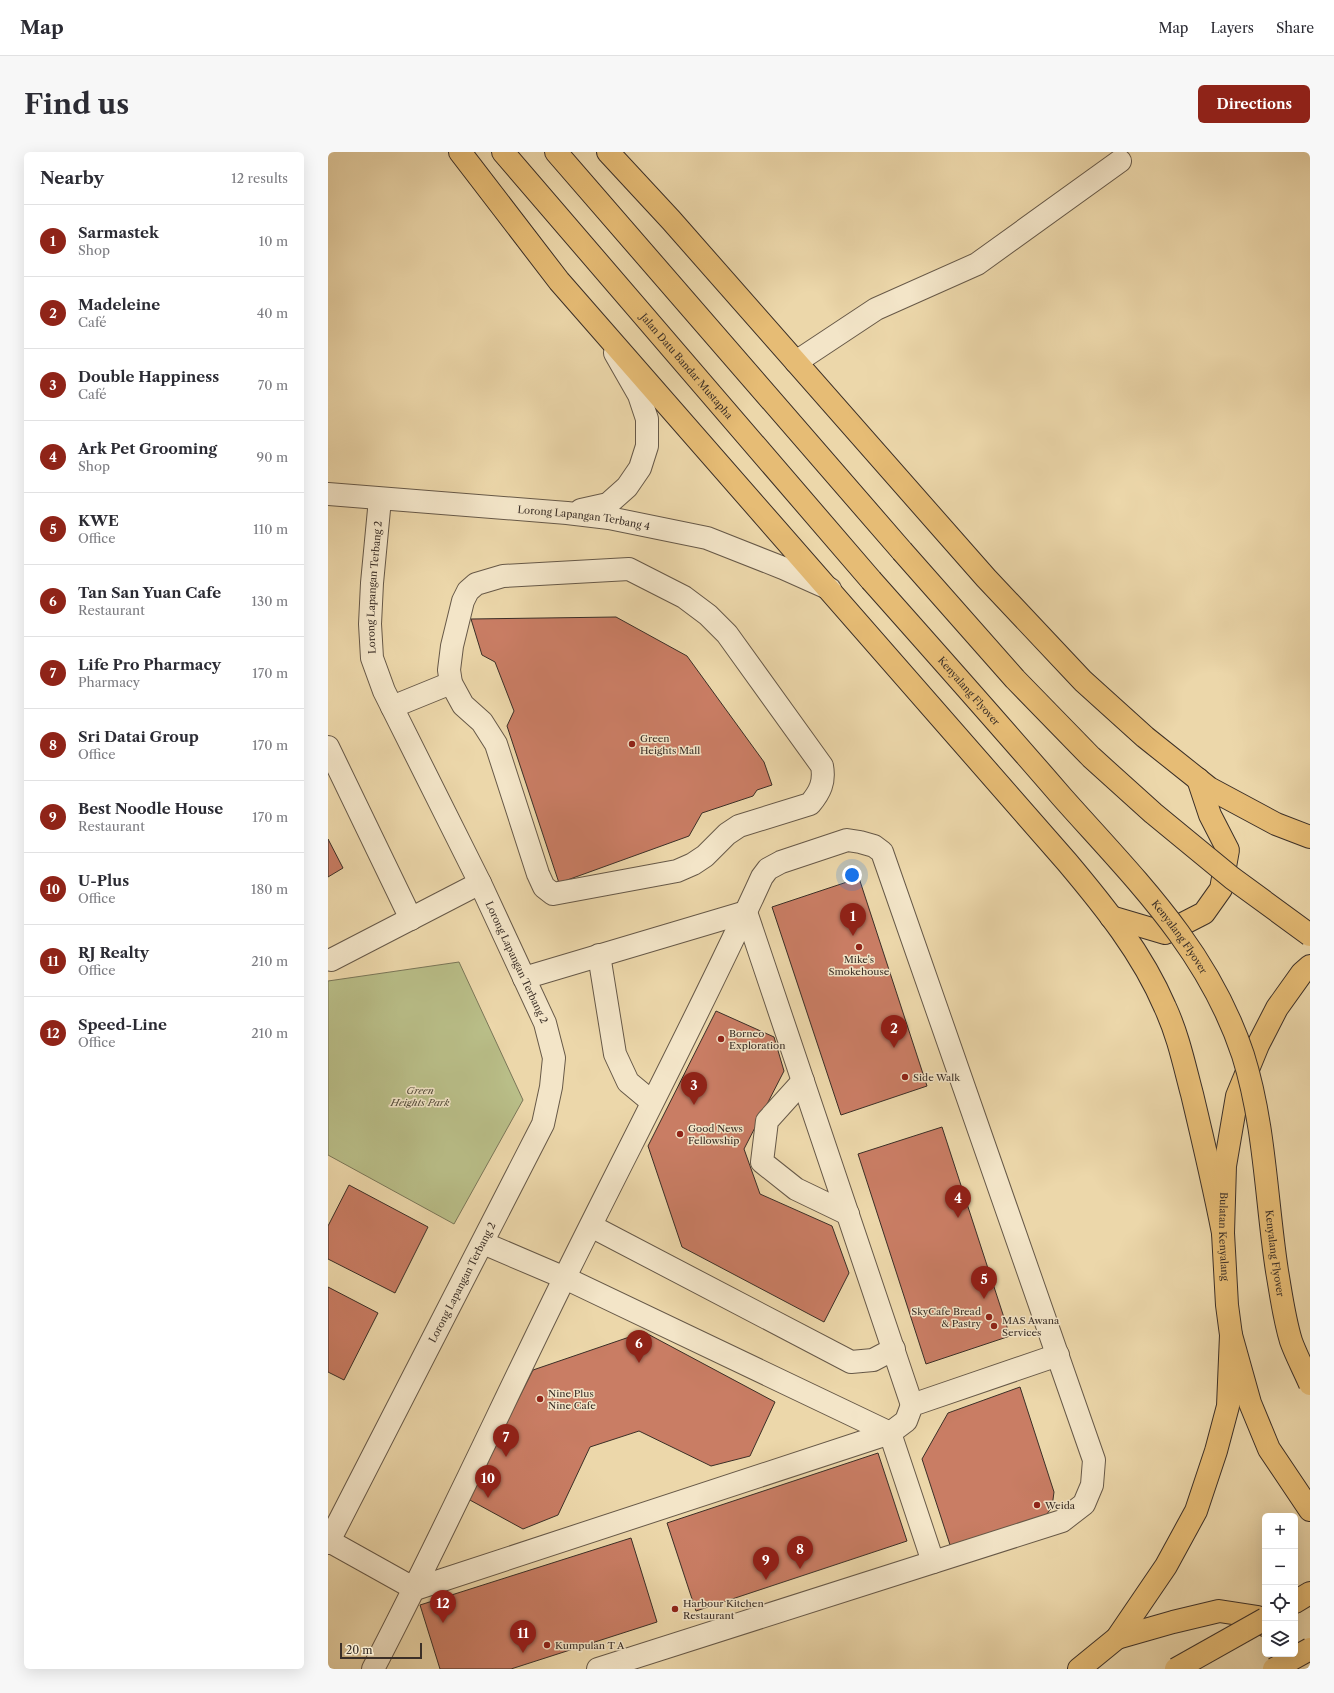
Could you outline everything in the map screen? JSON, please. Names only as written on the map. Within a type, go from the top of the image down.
[{"type":"main road","points":[[460,152],[559,281],[830,589],[1066,862],[1096,897],[1128,940],[1165,1007],[1182,1051],[1206,1150],[1223,1233]]},
{"type":"main road","name":"Jalan Datu Bandar Mustapha","points":[[503,152],[871,580]]},
{"type":"main road","points":[[556,152],[902,551],[1015,678],[1091,757],[1153,813],[1226,874],[1310,935]]},
{"type":"main road","points":[[608,152],[671,220],[986,578],[1083,681],[1145,737],[1209,788],[1276,824],[1310,837]]},
{"type":"main road","name":"Kenyalang Flyover","points":[[871,580],[1137,880],[1180,934],[1214,986],[1232,1026],[1243,1056],[1256,1107],[1282,1300],[1291,1342],[1310,1384]]},
{"type":"main road","points":[[1111,917],[1165,933],[1204,912],[1221,889],[1228,850],[1210,815],[1198,779]]},
{"type":"main road","name":"Bulatan Kenyalang","points":[[1310,966],[1302,973],[1277,1008],[1258,1046],[1237,1096],[1225,1166],[1223,1233],[1227,1305],[1231,1335],[1250,1403],[1269,1449],[1310,1510]]},
{"type":"main road","points":[[1079,1669],[1117,1638],[1166,1566],[1196,1511],[1216,1451],[1228,1406],[1231,1335]]},
{"type":"main road","points":[[1298,1600],[1310,1593]]},
{"type":"main road","points":[[1117,1638],[1219,1611],[1258,1617],[1262,1622]]},
{"type":"main road","points":[[1176,1669],[1262,1621]]},
{"type":"main road","points":[[1274,1669],[1310,1649]]},
{"type":"main road","points":[[1287,1657],[1290,1669]]},
{"type":"street","points":[[796,362],[876,309],[977,264],[1120,161]]},
{"type":"street","points":[[566,513],[608,504],[627,487],[640,468],[647,446],[647,419],[639,395],[606,336]]},
{"type":"street","name":"Lorong Lapangan Terbang 4","points":[[328,494],[566,513],[609,518],[707,538],[783,568],[830,589]]},
{"type":"street","name":"Lorong Lapangan Terbang 2","points":[[329,1542],[543,1124],[551,1087],[554,1058],[545,1023],[480,883],[392,707],[372,658],[370,624],[372,583],[380,498]]},
{"type":"street","points":[[629,569],[684,597],[708,615],[727,634],[822,766],[824,775],[822,786],[817,796],[810,804],[739,826],[727,834],[705,856],[693,864],[677,871],[553,894],[544,887],[538,874],[496,744],[482,722],[464,705],[451,683],[449,670],[452,646],[463,601],[468,591],[476,584],[503,576],[629,569]]},
{"type":"street","points":[[392,707],[451,683]]},
{"type":"street","points":[[328,747],[411,919]]},
{"type":"street","points":[[373,1669],[415,1589],[565,1278],[762,877],[768,869],[781,862],[847,840],[874,846],[882,852],[1094,1460],[1092,1485],[1084,1504],[1062,1521],[598,1669]]},
{"type":"street","points":[[331,960],[480,883]]},
{"type":"street","points":[[524,978],[746,912]]},
{"type":"street","points":[[329,1542],[415,1589],[890,1433],[906,1421],[912,1405],[746,912]]},
{"type":"street","points":[[599,955],[615,1054],[628,1082],[652,1102]]},
{"type":"street","points":[[803,1081],[767,1121],[762,1162],[796,1189],[848,1214]]},
{"type":"street","points":[[591,1226],[850,1362],[872,1360],[894,1349]]},
{"type":"street","points":[[483,1243],[565,1278],[890,1433],[933,1562]]},
{"type":"street","points":[[912,1405],[1058,1355]]},
{"type":"green space","name":"Green Heights Park","points":[[459,962],[523,1100],[454,1224],[328,1155],[328,981]]},
{"type":"building","name":"Green Heights Mall","points":[[616,617],[687,656],[764,762],[772,785],[757,790],[753,796],[702,813],[689,836],[559,883],[507,726],[514,711],[495,662],[482,655],[471,619]]},
{"type":"building","points":[[328,839],[343,868],[328,877]]},
{"type":"building","points":[[859,878],[927,1086],[841,1115],[772,907]]},
{"type":"building","points":[[716,1011],[774,1037],[784,1071],[744,1149],[760,1194],[832,1226],[849,1273],[824,1322],[682,1247],[648,1146]]},
{"type":"building","points":[[942,1127],[1010,1336],[926,1364],[858,1154]]},
{"type":"building","points":[[349,1185],[428,1227],[395,1293],[328,1259],[328,1226]]},
{"type":"building","points":[[328,1287],[378,1313],[344,1380],[328,1372]]},
{"type":"building","points":[[644,1332],[775,1402],[750,1456],[711,1466],[639,1431],[590,1447],[558,1515],[523,1529],[468,1499],[533,1370]]},
{"type":"building","points":[[1020,1387],[1054,1492],[1052,1507],[1044,1518],[952,1551],[922,1459],[948,1413]]},
{"type":"building","points":[[878,1453],[907,1541],[696,1611],[667,1523]]},
{"type":"building","points":[[631,1538],[657,1622],[511,1669],[440,1669],[420,1605]]},
{"type":"place","name":"Green Heights Mall","points":[[632,744]]},
{"type":"place","name":"Sarmastek","points":[[853,936]]},
{"type":"place","name":"Mike's Smokehouse","points":[[859,947]]},
{"type":"place","name":"Borneo Exploration","points":[[721,1039]]},
{"type":"place","name":"Madeleine","points":[[894,1048]]},
{"type":"place","name":"Side Walk","points":[[905,1077]]},
{"type":"place","name":"Double Happiness","points":[[694,1105]]},
{"type":"place","name":"Good News Fellowship","points":[[680,1134]]},
{"type":"place","name":"Ark Pet Grooming","points":[[958,1218]]},
{"type":"place","name":"KWE","points":[[984,1299]]},
{"type":"place","name":"SkyCafe Bread & Pastry","points":[[989,1317]]},
{"type":"place","name":"MAS Awana Services","points":[[994,1326]]},
{"type":"place","name":"Tan San Yuan Cafe","points":[[639,1363]]},
{"type":"place","name":"Nine Plus Nine Cafe","points":[[540,1399]]},
{"type":"place","name":"Life Pro Pharmacy","points":[[506,1457]]},
{"type":"place","name":"U-Plus","points":[[488,1498]]},
{"type":"place","name":"Weida","points":[[1037,1505]]},
{"type":"place","name":"Sri Datai Group","points":[[800,1569]]},
{"type":"place","name":"Best Noodle House","points":[[766,1580]]},
{"type":"place","name":"Harbour Kitchen Restaurant","points":[[675,1609]]},
{"type":"place","name":"Speed-Line","points":[[443,1623]]},
{"type":"place","name":"Kumpulan T A","points":[[547,1645]]},
{"type":"place","name":"RJ Realty","points":[[523,1653]]}]
